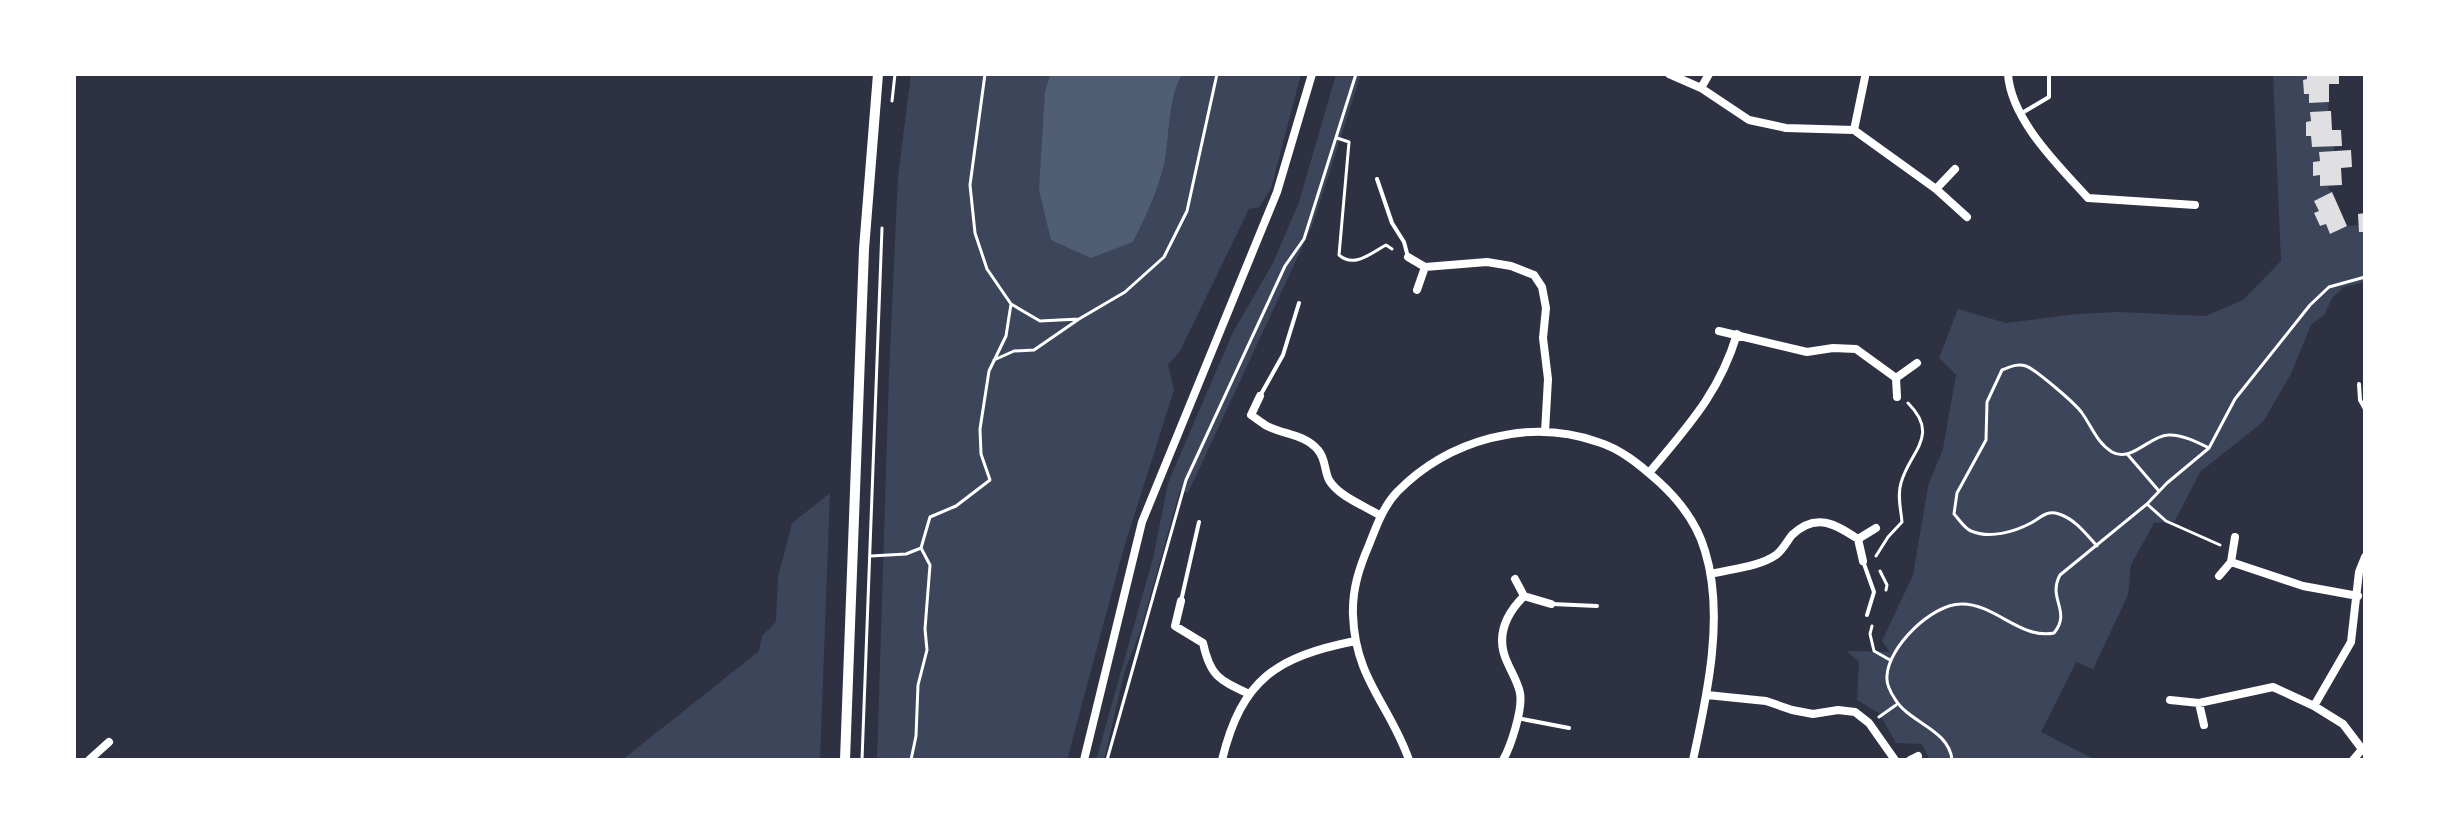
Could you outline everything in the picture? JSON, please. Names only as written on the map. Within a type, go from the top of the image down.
[{"type":"street","points":[[845,760],[864,249],[878,74]]},
{"type":"street","points":[[1084,760],[1142,522],[1277,192],[1312,74]]},
{"type":"street","points":[[1669,74],[1701,88],[1749,120],[1786,128],[1854,130],[1936,189],[1967,217]]},
{"type":"street","points":[[1701,88],[1709,74]]},
{"type":"street","points":[[2008,74],[2015,102],[2045,150],[2088,198],[2195,205]]},
{"type":"street","points":[[1854,130],[1865,77]]},
{"type":"street","points":[[1936,189],[1955,169]]},
{"type":"street","points":[[1408,257],[1425,267],[1487,262],[1511,266],[1534,275],[1542,287],[1546,308],[1543,338],[1548,379],[1545,432]]},
{"type":"street","points":[[1417,290],[1425,267]]},
{"type":"street","points":[[1719,331],[1807,352],[1833,348],[1856,349],[1896,378]]},
{"type":"street","points":[[1649,473],[1708,402],[1731,355],[1737,334]]},
{"type":"street","points":[[1896,378],[1917,363]]},
{"type":"street","points":[[1896,378],[1897,397]]},
{"type":"street","points":[[1260,396],[1251,415],[1319,450],[1333,486],[1381,516]]},
{"type":"street","points":[[1409,760],[1371,688],[1355,641],[1354,589],[1381,516],[1396,493],[1449,452],[1479,440],[1545,432],[1601,442],[1635,462],[1684,509],[1705,550],[1713,601],[1707,695],[1693,760]]},
{"type":"street","points":[[1711,574],[1759,562],[1777,554],[1803,526],[1818,522],[1832,522],[1858,539],[1863,561]]},
{"type":"street","points":[[1858,539],[1876,528]]},
{"type":"street","points":[[2219,576],[2231,562],[2235,537]]},
{"type":"street","points":[[2314,706],[2351,642],[2359,572],[2365,557]]},
{"type":"street","points":[[2231,562],[2303,586],[2358,596]]},
{"type":"street","points":[[1515,579],[1524,596],[1551,604]]},
{"type":"street","points":[[1503,760],[1517,718],[1521,694],[1502,649],[1501,636],[1510,610],[1524,596]]},
{"type":"street","points":[[1181,601],[1175,626],[1203,643],[1207,665],[1223,682],[1249,694]]},
{"type":"street","points":[[1222,760],[1227,740],[1259,680],[1292,658],[1355,641]]},
{"type":"street","points":[[2170,700],[2199,703],[2273,687],[2343,724],[2363,747],[2353,760]]},
{"type":"street","points":[[1707,695],[1766,701],[1813,714],[1838,710],[1855,712],[1869,723],[1895,760]]},
{"type":"street","points":[[2199,703],[2204,725]]},
{"type":"street","points":[[89,760],[109,742]]},
{"type":"lane","points":[[2022,113],[2049,97],[2049,74]]},
{"type":"lane","points":[[1377,179],[1408,257]]},
{"type":"lane","points":[[1260,396],[1283,355],[1299,303]]},
{"type":"lane","points":[[2359,384],[2360,400],[2365,409]]},
{"type":"lane","points":[[1181,601],[1199,522]]},
{"type":"lane","points":[[1863,561],[1874,592],[1867,615]]},
{"type":"lane","points":[[1551,604],[1597,606]]},
{"type":"lane","points":[[1517,718],[1569,728]]},
{"type":"path","points":[[891,106],[895,74]]},
{"type":"path","points":[[985,74],[970,185],[974,221],[987,269],[1011,304],[1040,321],[1079,319]]},
{"type":"path","points":[[994,360],[1014,351],[1034,350],[1125,292],[1164,257],[1187,211],[1217,74]]},
{"type":"path","points":[[1107,760],[1186,480],[1285,266],[1304,239],[1356,74]]},
{"type":"path","points":[[1337,138],[1349,142],[1350,150],[1344,181],[1339,255],[1346,261],[1354,262],[1386,245],[1408,257]]},
{"type":"path","points":[[862,760],[882,220]]},
{"type":"path","points":[[1952,760],[1952,753],[1941,737],[1897,704],[1886,678],[1890,660],[1919,622],[1935,611],[1961,604],[1984,609],[2031,631],[2045,635],[2054,633],[2061,624],[2062,614],[2055,596],[2055,584],[2060,575],[2147,504],[2209,448],[2235,399],[2310,305],[2329,287],[2365,277]]},
{"type":"path","points":[[911,760],[916,736],[918,685],[927,650],[925,629],[930,565],[921,548],[930,517],[956,506],[990,480],[981,454],[980,429],[989,371],[1006,336],[1011,304]]},
{"type":"path","points":[[2097,546],[2074,521],[2057,513],[2045,513],[2032,523],[2006,533],[1989,535],[1968,531],[1954,514],[1957,493],[1986,440],[1987,402],[2002,370],[2017,364],[2029,366],[2078,407],[2099,442],[2118,455],[2128,455],[2142,445],[2167,435],[2191,439],[2209,448]]},
{"type":"path","points":[[1883,597],[1887,585],[1876,563],[1876,554],[1902,522],[1901,482],[1921,447],[1923,436],[1922,423],[1911,405],[1897,397]]},
{"type":"path","points":[[2128,455],[2159,491]]},
{"type":"path","points":[[2147,504],[2166,521],[2213,543],[2233,548]]},
{"type":"path","points":[[869,556],[906,554],[921,548]]},
{"type":"path","points":[[1873,624],[1870,634],[1874,651],[1890,660]]},
{"type":"path","points":[[1869,723],[1897,704]]},
{"type":"shaded area","points":[[911,74],[1050,74],[1045,91],[1133,242],[1152,202],[1162,171],[1172,105],[1182,74],[1301,74],[1271,189],[1259,207],[1249,209],[1180,351],[1168,365],[1174,390],[1123,551],[1067,760],[877,760],[898,176]]},
{"type":"shaded area","points":[[1050,74],[1182,74],[1172,105],[1162,171],[1138,232],[1133,242],[1091,258],[1051,240],[1039,190],[1045,91]]},
{"type":"shaded area","points":[[1336,74],[1361,74],[1313,224],[1188,493],[1180,490],[1140,632],[1125,670],[1104,760],[1096,760],[1153,558],[1168,483],[1233,332],[1273,263],[1299,202]]},
{"type":"shaded area","points":[[2273,74],[2307,74],[2307,79],[2303,80],[2309,103],[2329,102],[2328,111],[2310,112],[2311,121],[2306,122],[2306,136],[2311,136],[2312,147],[2334,146],[2334,151],[2319,152],[2320,161],[2313,162],[2313,175],[2320,175],[2320,186],[2329,186],[2332,192],[2314,201],[2319,211],[2314,214],[2320,226],[2326,224],[2330,234],[2347,226],[2359,225],[2365,232],[2365,282],[2344,287],[2332,298],[2325,314],[2311,325],[2291,374],[2263,422],[2200,472],[2175,521],[2154,523],[2131,565],[2128,595],[2093,669],[2076,662],[2041,732],[2096,760],[1930,760],[1922,744],[1896,743],[1879,713],[1857,700],[1859,662],[1847,651],[1890,652],[1882,641],[1913,575],[1928,486],[1943,449],[1956,375],[1939,358],[1958,309],[2006,323],[2119,312],[2205,316],[2243,300],[2281,261]]},
{"type":"shaded area","points":[[830,493],[820,760],[622,760],[759,651],[762,636],[776,622],[778,577],[792,523]]},
{"type":"building","points":[[2307,74],[2339,74],[2339,84],[2329,84],[2329,102],[2309,103],[2309,94],[2304,94],[2303,80],[2307,79]]},
{"type":"building","points":[[2331,111],[2332,130],[2341,130],[2342,146],[2312,147],[2311,136],[2306,136],[2306,122],[2311,121],[2310,112]]},
{"type":"building","points":[[2351,150],[2352,167],[2341,168],[2342,185],[2320,186],[2320,175],[2313,176],[2313,162],[2320,161],[2319,152]]},
{"type":"building","points":[[2332,192],[2347,226],[2330,234],[2326,224],[2320,226],[2314,213],[2319,211],[2314,201]]},
{"type":"building","points":[[2365,213],[2365,232],[2359,232],[2358,214]]}]
